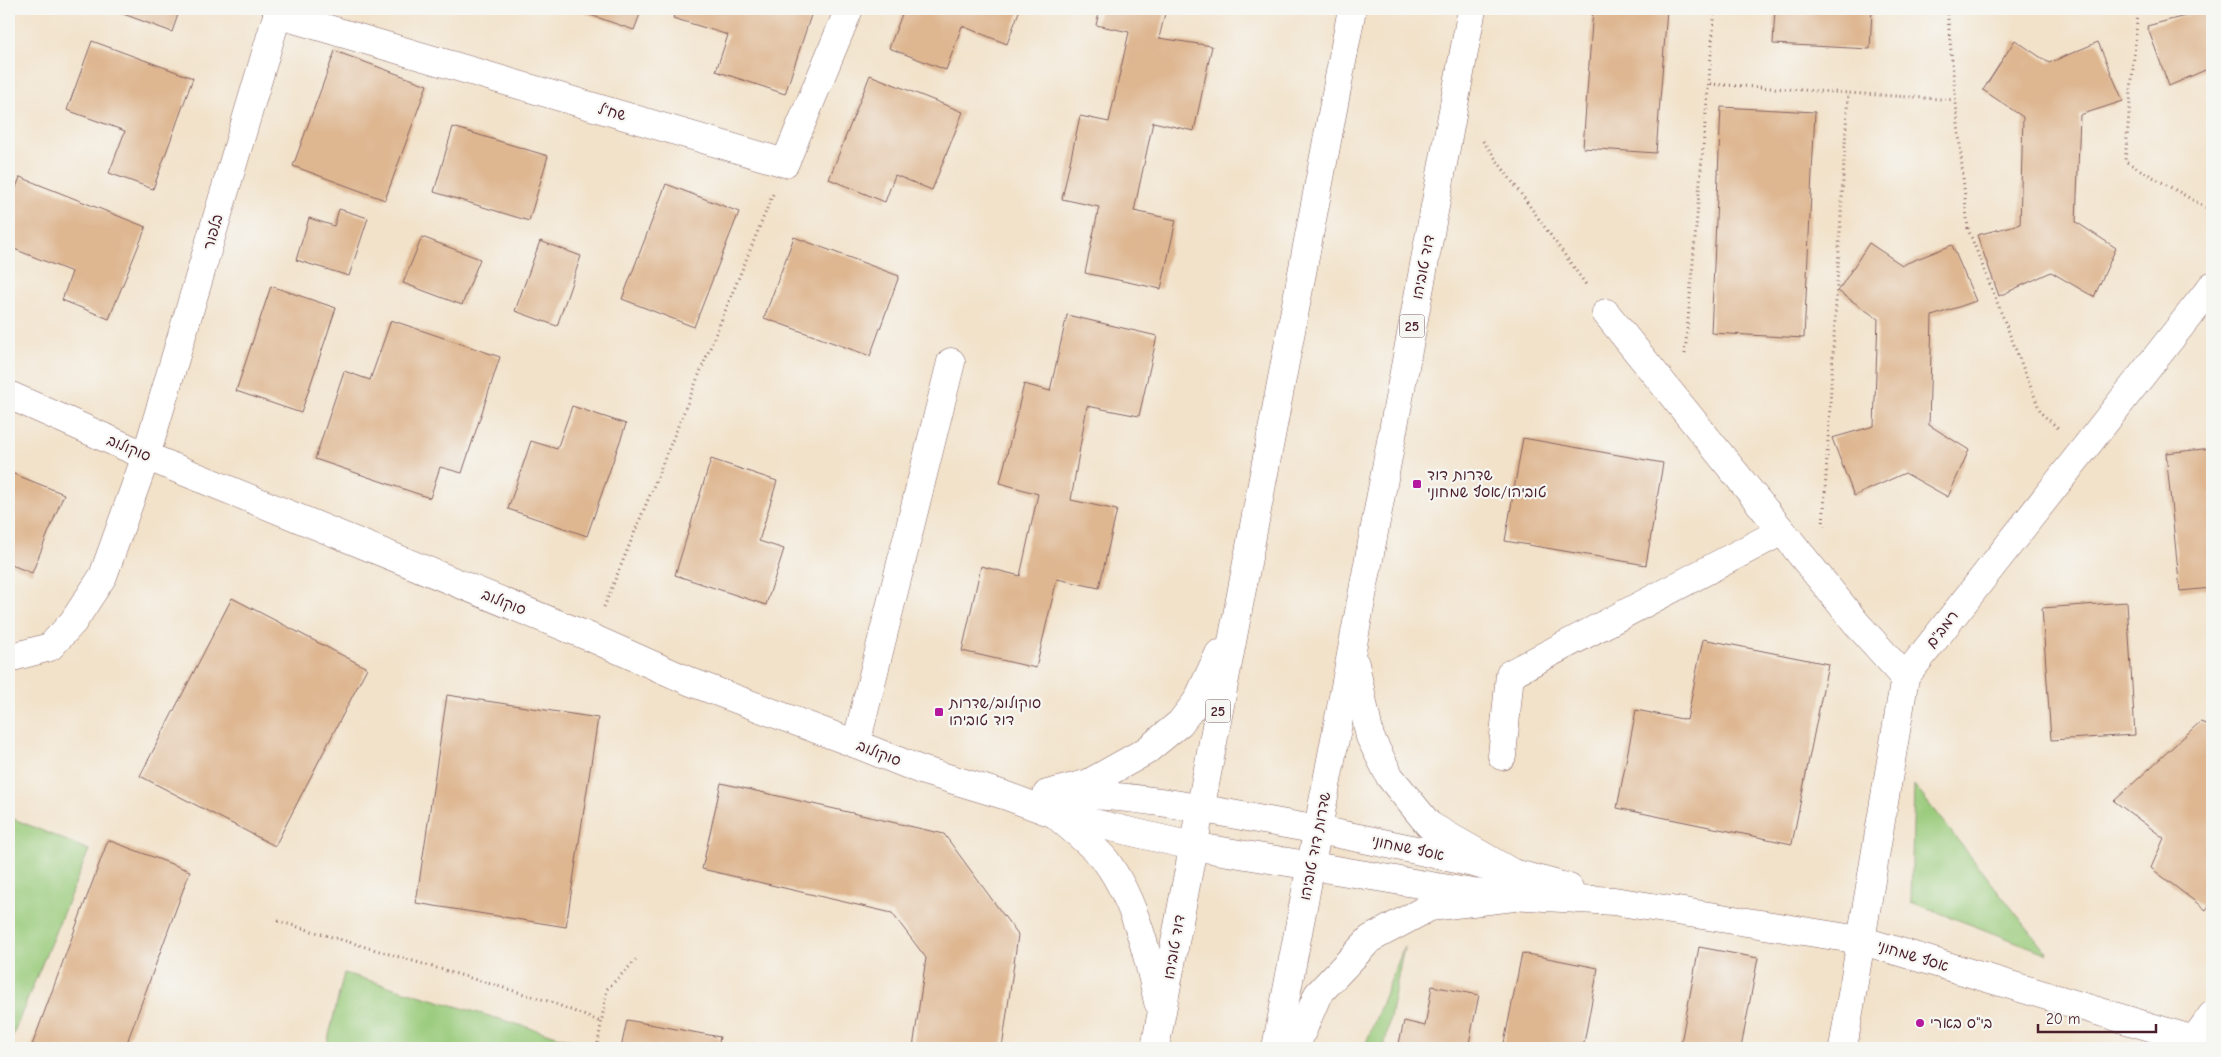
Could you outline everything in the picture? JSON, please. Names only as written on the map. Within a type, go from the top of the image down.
[{"type":"main road","points":[[786,163],[849,9]]},
{"type":"main road","name":"25","points":[[1192,846],[1352,9]]},
{"type":"main road","name":"דוד טוביהו","points":[[1352,643],[1472,9]]},
{"type":"main road","name":"שח\"ל","points":[[278,12],[786,163]]},
{"type":"main road","name":"בלפור","points":[[9,658],[50,647],[73,622],[103,576],[146,456],[278,12]]},
{"type":"main road","name":"רמב\"ם","points":[[1843,1048],[1904,677],[2212,286]]},
{"type":"main road","points":[[1606,313],[1857,624],[1904,677]]},
{"type":"main road","points":[[856,744],[951,362]]},
{"type":"main road","name":"סוקולוב","points":[[9,396],[146,456],[592,638],[691,682],[920,770],[1004,795],[1051,804],[1192,846],[1311,867]]},
{"type":"main road","points":[[1502,756],[1510,674],[1782,531]]},
{"type":"main road","points":[[1161,1016],[1148,957],[1125,895],[1105,861],[1051,804],[1146,751],[1180,723],[1197,701],[1237,614]]},
{"type":"main road","points":[[1352,643],[1360,696],[1370,737],[1390,777],[1429,825],[1511,884]]},
{"type":"main road","name":"שדרות דוד טוביהו","points":[[1276,1048],[1319,830],[1352,643]]},
{"type":"main road","name":"סוקולוב","points":[[1051,804],[1089,794],[1199,808]]},
{"type":"main road","name":"אסף שמחוני","points":[[1199,808],[1444,855],[1511,884],[1860,940],[2197,1044]]},
{"type":"main road","name":"דוד טוביהו","points":[[1155,1048],[1192,846]]},
{"type":"main road","name":"אסף שמחוני","points":[[1311,867],[1473,893],[1511,884]]},
{"type":"main road","points":[[1294,1048],[1318,994],[1370,939],[1430,907],[1511,884]]},
{"type":"main road","points":[[2197,1044],[2212,1015]]},
{"type":"path","points":[[1680,404],[1710,84],[1715,9]]},
{"type":"path","points":[[1947,9],[1968,229],[2041,413],[2083,450]]},
{"type":"path","points":[[2085,9],[2137,11],[2125,161],[2212,211]]},
{"type":"path","points":[[1710,84],[1956,100]]},
{"type":"path","points":[[1820,578],[1848,93]]},
{"type":"path","points":[[1455,101],[1606,313]]},
{"type":"path","points":[[592,638],[786,163]]},
{"type":"path","points":[[278,921],[538,999],[601,1022]]},
{"type":"path","points":[[597,1048],[607,989],[638,958]]},
{"type":"green space","points":[[1914,785],[2048,954],[1911,902]]},
{"type":"green space","points":[[9,817],[89,850],[9,1044]]},
{"type":"green space","points":[[1404,947],[1384,1048],[1364,1048]]},
{"type":"green space","points":[[344,973],[577,1042],[576,1048],[326,1048]]},
{"type":"building","points":[[110,9],[180,9],[172,32]]},
{"type":"building","points":[[573,9],[642,9],[634,30]]},
{"type":"building","points":[[676,9],[813,9],[785,94],[716,71],[728,35],[673,18]]},
{"type":"building","points":[[904,9],[1020,9],[1007,44],[962,26],[946,70],[889,48]]},
{"type":"building","points":[[1100,9],[1166,9],[1159,38],[1212,46],[1194,131],[1153,122],[1134,211],[1176,220],[1161,289],[1085,273],[1099,207],[1062,199],[1080,116],[1109,122],[1129,32],[1096,25]]},
{"type":"building","points":[[1593,9],[1667,9],[1656,153],[1583,148]]},
{"type":"building","points":[[1775,9],[1872,9],[1870,49],[1773,44]]},
{"type":"building","points":[[2189,9],[2212,9],[2212,67],[2169,86],[2147,26],[2189,15]]},
{"type":"building","points":[[2015,40],[2049,63],[2098,42],[2123,101],[2080,115],[2076,222],[2116,248],[2094,297],[2051,272],[1999,296],[1977,235],[2020,224],[2023,117],[1983,90]]},
{"type":"building","points":[[92,41],[193,78],[153,189],[109,173],[125,131],[67,110]]},
{"type":"building","points":[[335,51],[427,85],[385,200],[293,166]]},
{"type":"building","points":[[870,75],[963,112],[932,190],[895,175],[885,202],[829,179]]},
{"type":"building","points":[[1721,107],[1815,112],[1804,338],[1711,333]]},
{"type":"building","points":[[453,127],[548,156],[529,221],[434,192]]},
{"type":"building","points":[[20,177],[146,227],[109,319],[62,300],[72,272],[9,247],[9,206]]},
{"type":"building","points":[[666,184],[739,212],[694,327],[622,299]]},
{"type":"building","points":[[339,209],[368,218],[349,276],[296,260],[309,218],[334,226]]},
{"type":"building","points":[[422,237],[480,259],[462,305],[403,283]]},
{"type":"building","points":[[794,237],[899,276],[870,356],[764,318]]},
{"type":"building","points":[[540,241],[581,256],[557,326],[515,311]]},
{"type":"building","points":[[1869,243],[1902,265],[1952,245],[1976,301],[1932,316],[1929,425],[1969,450],[1948,497],[1905,473],[1854,496],[1832,438],[1874,426],[1878,319],[1838,291]]},
{"type":"building","points":[[271,286],[336,308],[301,413],[236,391]]},
{"type":"building","points":[[1067,315],[1157,336],[1139,416],[1087,406],[1071,500],[1117,510],[1099,588],[1057,579],[1036,668],[962,651],[981,566],[1020,576],[1038,494],[1000,483],[1024,384],[1050,391]]},
{"type":"building","points":[[391,320],[500,357],[462,473],[440,467],[430,498],[315,459],[344,371],[370,380]]},
{"type":"building","points":[[572,406],[626,424],[587,536],[508,509],[531,441],[557,449]]},
{"type":"building","points":[[1523,438],[1663,463],[1646,565],[1505,541]]},
{"type":"building","points":[[2212,448],[2212,588],[2180,591],[2166,453]]},
{"type":"building","points":[[711,459],[777,481],[759,541],[784,549],[766,605],[675,575]]},
{"type":"building","points":[[9,472],[64,494],[32,573],[9,564]]},
{"type":"building","points":[[232,598],[367,668],[275,846],[140,776]]},
{"type":"building","points":[[2127,602],[2135,735],[2051,740],[2042,608]]},
{"type":"building","points":[[1703,639],[1828,664],[1792,844],[1617,808],[1636,710],[1687,720]]},
{"type":"building","points":[[447,695],[598,718],[566,927],[416,903]]},
{"type":"building","points":[[2200,722],[2212,726],[2212,901],[2206,910],[2151,868],[2164,838],[2114,801]]},
{"type":"building","points":[[721,783],[944,834],[1018,935],[1002,1048],[913,1048],[926,958],[892,913],[702,869]]},
{"type":"building","points":[[108,840],[190,871],[125,1048],[31,1048]]},
{"type":"building","points":[[1699,947],[1758,958],[1741,1048],[1680,1048]]},
{"type":"building","points":[[1522,953],[1598,968],[1583,1048],[1503,1048]]},
{"type":"building","points":[[1432,986],[1479,995],[1468,1048],[1398,1048],[1404,1021],[1425,1026]]},
{"type":"building","points":[[627,1020],[720,1037],[718,1048],[621,1048]]},
{"type":"place","name":"שדרות דוד טוביהו/אסף שמחוני","points":[[1417,484]]},
{"type":"place","name":"סוקולוב/שדרות דוד טוביהו","points":[[939,712]]},
{"type":"place","name":"בי\"ס בארי","points":[[1920,1023]]}]
